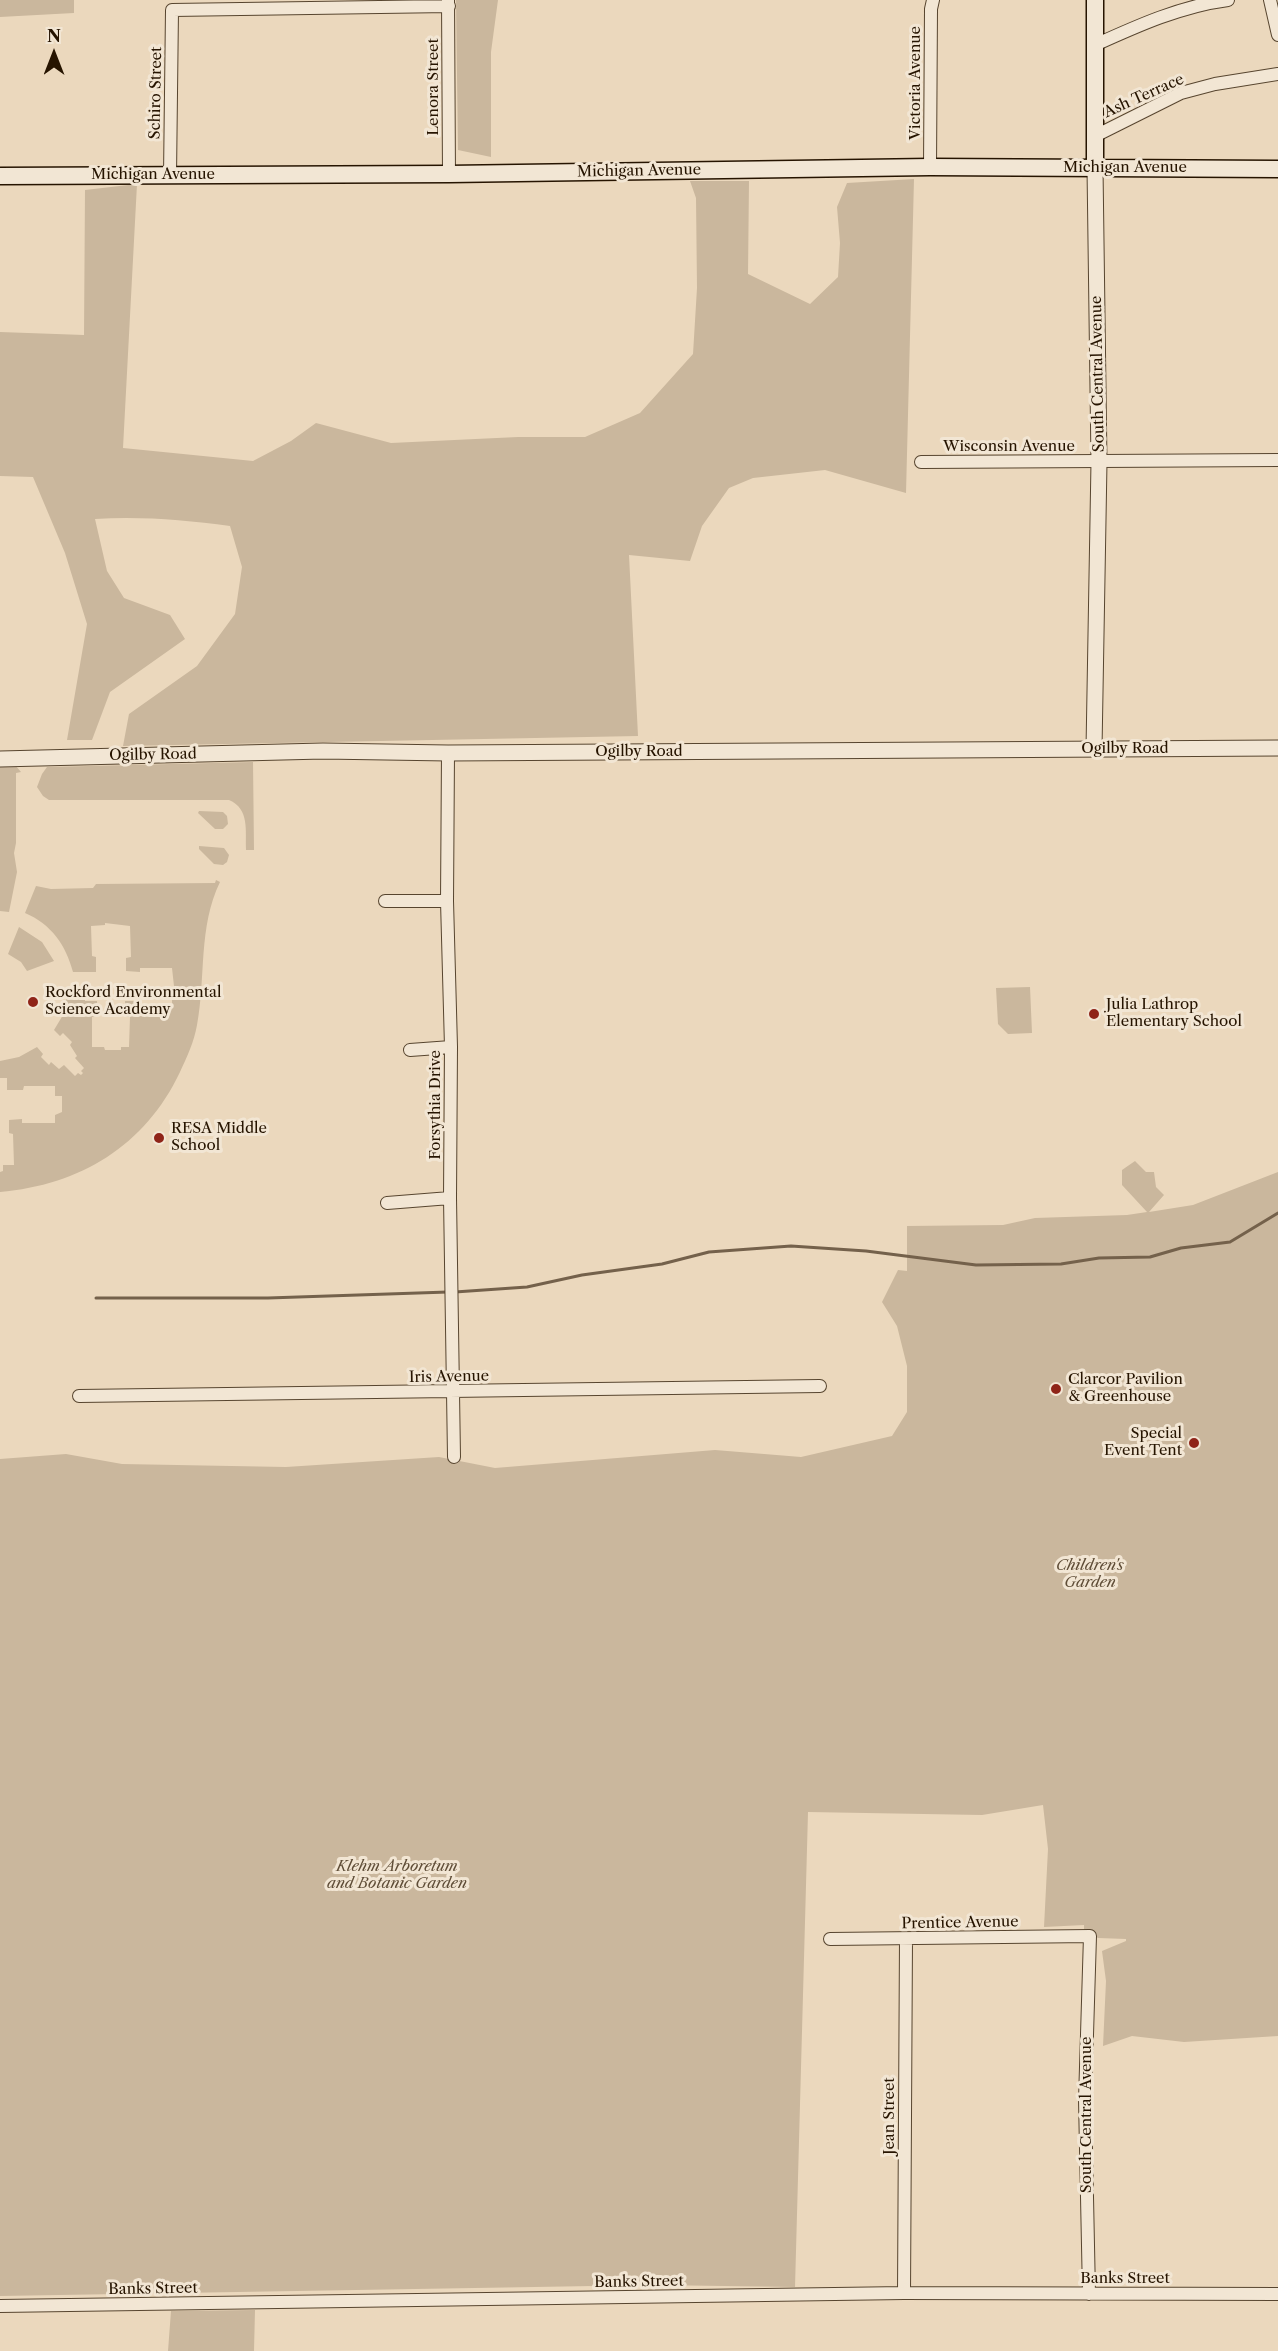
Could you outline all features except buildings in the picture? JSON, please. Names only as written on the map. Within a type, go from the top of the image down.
[{"type":"main road","name":"South Central Avenue","points":[[1095,0],[1095,168]]},
{"type":"main road","name":"Michigan Avenue","points":[[0,176],[449,174],[930,167],[1278,169]]},
{"type":"street","name":"Victoria Avenue","points":[[930,167],[931,9],[933,0]]},
{"type":"street","points":[[1095,45],[1151,20],[1213,2],[1228,0]]},
{"type":"street","points":[[1270,0],[1278,35]]},
{"type":"street","name":"Schiro Street","points":[[170,176],[172,10],[449,3]]},
{"type":"street","name":"Lenora Street","points":[[449,3],[449,174]]},
{"type":"street","name":"Ash Terrace","points":[[1095,136],[1181,93],[1215,84],[1278,74]]},
{"type":"street","name":"South Central Avenue","points":[[1094,749],[1098,462],[1095,168]]},
{"type":"street","name":"Wisconsin Avenue","points":[[921,462],[1278,460]]},
{"type":"street","name":"Ogilby Road","points":[[0,759],[323,751],[448,753],[1278,748]]},
{"type":"street","name":"Forsythia Drive","points":[[448,753],[447,901],[452,1047],[450,1198],[454,1457]]},
{"type":"street","points":[[385,901],[447,901]]},
{"type":"street","points":[[410,1050],[452,1047]]},
{"type":"street","points":[[387,1203],[450,1198]]},
{"type":"street","name":"Iris Avenue","points":[[79,1396],[820,1386]]},
{"type":"street","name":"South Central Avenue","points":[[1089,2294],[1085,2100],[1090,1936]]},
{"type":"street","name":"Prentice Avenue","points":[[830,1939],[1090,1936]]},
{"type":"street","name":"Jean Street","points":[[904,2293],[906,1939]]},
{"type":"street","name":"Banks Street","points":[[0,2306],[904,2293],[1278,2294]]},
{"type":"green space","points":[[0,0],[74,0],[74,13],[0,17]]},
{"type":"green space","points":[[456,0],[498,0],[491,52],[491,157],[458,150]]},
{"type":"green space","points":[[914,179],[906,493],[825,470],[753,478],[729,488],[702,526],[690,561],[629,555],[638,736],[123,746],[129,714],[197,666],[235,614],[242,567],[230,526],[179,520],[129,518],[95,519],[107,571],[124,598],[170,615],[185,639],[110,692],[92,740],[67,740],[87,624],[65,553],[33,477],[0,476],[0,332],[84,335],[85,190],[137,184],[123,448],[253,461],[291,441],[316,423],[391,443],[518,437],[585,437],[640,413],[693,354],[697,288],[696,198],[690,181],[749,181],[748,274],[810,304],[838,277],[840,243],[837,207],[847,183]]},
{"type":"green space","points":[[253,762],[254,850],[246,850],[246,828],[243,815],[236,804],[229,800],[49,800],[37,787],[47,767]]},
{"type":"green space","points":[[0,764],[15,765],[21,772],[16,773],[14,853],[17,872],[9,912],[0,911]]},
{"type":"green space","points":[[199,811],[223,812],[227,816],[228,824],[223,829],[215,829],[198,813]]},
{"type":"green space","points":[[199,846],[224,848],[229,855],[227,862],[223,865],[214,864],[199,849]]},
{"type":"green space","points":[[216,880],[220,882],[213,899],[205,935],[196,1031],[180,1072],[165,1098],[129,1141],[107,1157],[57,1181],[0,1192],[0,1172],[3,1171],[3,1165],[14,1165],[13,1134],[9,1133],[9,1120],[22,1119],[22,1123],[55,1123],[55,1115],[62,1112],[62,1096],[55,1096],[55,1086],[24,1086],[23,1090],[7,1090],[7,1078],[0,1078],[0,1061],[19,1057],[37,1047],[43,1054],[41,1057],[49,1065],[51,1062],[59,1069],[64,1065],[75,1076],[83,1073],[81,1071],[84,1068],[75,1058],[77,1056],[70,1045],[72,1042],[63,1033],[60,1036],[54,1030],[63,1015],[68,989],[85,989],[85,1001],[97,1001],[97,1016],[92,1017],[92,1047],[104,1047],[105,1050],[121,1050],[121,1047],[129,1047],[130,1017],[125,1017],[125,1001],[141,1001],[141,1005],[172,1005],[172,996],[175,995],[172,968],[140,968],[140,972],[126,971],[126,958],[131,957],[130,926],[105,923],[105,925],[91,926],[92,956],[96,957],[96,972],[73,972],[62,944],[56,936],[42,923],[25,913],[36,886],[51,889],[93,888],[96,884],[215,883]]},
{"type":"green space","points":[[19,927],[42,942],[54,961],[27,971],[21,962],[8,954]]},
{"type":"green space","points":[[1030,987],[1032,1033],[1008,1034],[998,1024],[996,988]]},
{"type":"green space","name":"Klehm Arboretum and Botanic Garden","points":[[1135,1161],[1146,1172],[1154,1172],[1156,1187],[1164,1195],[1149,1212],[1193,1205],[1278,1172],[1278,2036],[1184,2042],[1132,2036],[1103,2046],[1106,1981],[1102,1951],[1126,1939],[1098,1938],[1084,1929],[1084,1925],[1044,1927],[1048,1849],[1043,1805],[982,1815],[808,1812],[795,2287],[653,2285],[0,2296],[0,1459],[66,1454],[122,1464],[286,1467],[439,1457],[495,1468],[715,1450],[801,1457],[892,1436],[907,1412],[907,1366],[897,1326],[882,1302],[898,1270],[907,1271],[907,1226],[1003,1225],[1035,1218],[1127,1215],[1147,1212],[1122,1185],[1122,1170]]},
{"type":"green space","points":[[255,2310],[254,2351],[168,2351],[171,2311]]},
{"type":"waterway","points":[[455,1292],[527,1287],[582,1275],[662,1264],[709,1252],[791,1246],[866,1251],[976,1265],[1061,1264],[1099,1258],[1150,1257],[1181,1248],[1230,1242],[1278,1213]]},
{"type":"waterway","points":[[96,1298],[268,1298],[448,1292]]},
{"type":"place","name":"Rockford Environmental Science Academy","points":[[33,1002]]},
{"type":"place","name":"Julia Lathrop Elementary School","points":[[1094,1014]]},
{"type":"place","name":"RESA Middle School","points":[[159,1138]]},
{"type":"place","name":"Clarcor Pavilion & Greenhouse","points":[[1056,1389]]},
{"type":"place","name":"Special Event Tent","points":[[1194,1443]]},
{"type":"park label","name":"Children's Garden","points":[[1090,1574]]}]
